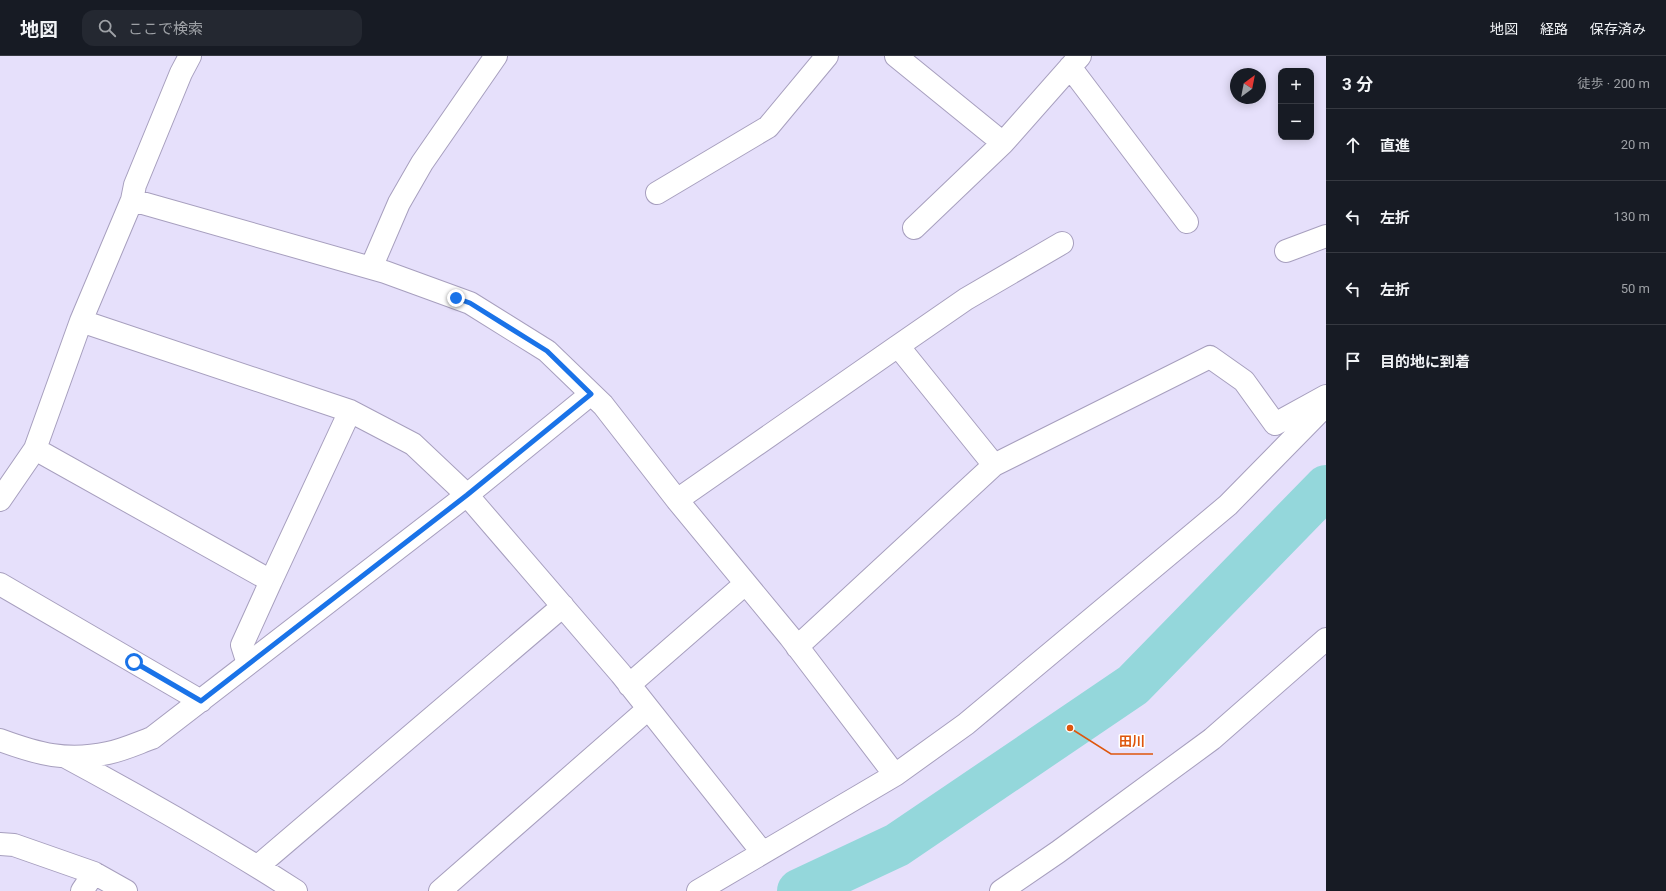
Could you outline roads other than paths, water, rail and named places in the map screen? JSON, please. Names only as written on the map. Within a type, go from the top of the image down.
[{"type":"street","points":[[0,500],[35,449],[81,321],[132,200],[134,185],[190,56]]},
{"type":"street","points":[[371,268],[399,203],[422,162],[496,56]]},
{"type":"street","points":[[657,193],[768,127],[827,56]]},
{"type":"street","points":[[896,56],[1003,143]]},
{"type":"street","points":[[914,228],[1003,143],[1075,62],[1187,222]]},
{"type":"street","points":[[132,200],[371,268],[470,303],[547,351],[603,405],[677,500],[797,647],[895,775]]},
{"type":"street","points":[[1286,251],[1326,236]]},
{"type":"street","points":[[677,500],[966,298],[1062,243]]},
{"type":"street","points":[[81,321],[350,411],[413,444],[467,495],[563,606],[629,684],[762,852]]},
{"type":"street","points":[[898,346],[994,465]]},
{"type":"street","points":[[797,647],[994,465],[1210,357],[1244,381],[1275,424],[1326,396]]},
{"type":"street","points":[[0,740],[34,752],[66,757],[108,753],[152,738],[467,495],[591,394]]},
{"type":"street","points":[[698,891],[895,775],[966,724],[1028,674],[1228,505],[1326,405]]},
{"type":"street","points":[[248,664],[242,645],[270,581],[350,411]]},
{"type":"street","points":[[35,449],[270,581]]},
{"type":"street","points":[[0,584],[201,701]]},
{"type":"street","points":[[629,684],[745,584]]},
{"type":"street","points":[[258,866],[563,606]]},
{"type":"street","points":[[1001,891],[1058,852],[1212,738],[1326,639]]},
{"type":"street","points":[[440,891],[648,709]]},
{"type":"street","points":[[66,757],[129,791],[258,866],[296,891]]},
{"type":"street","points":[[0,844],[14,845],[88,882],[126,891]]},
{"type":"waterway","points":[[799,891],[897,845],[1133,685],[1326,487]]},
{"type":"place","name":"田川","points":[[1070,728]]}]
